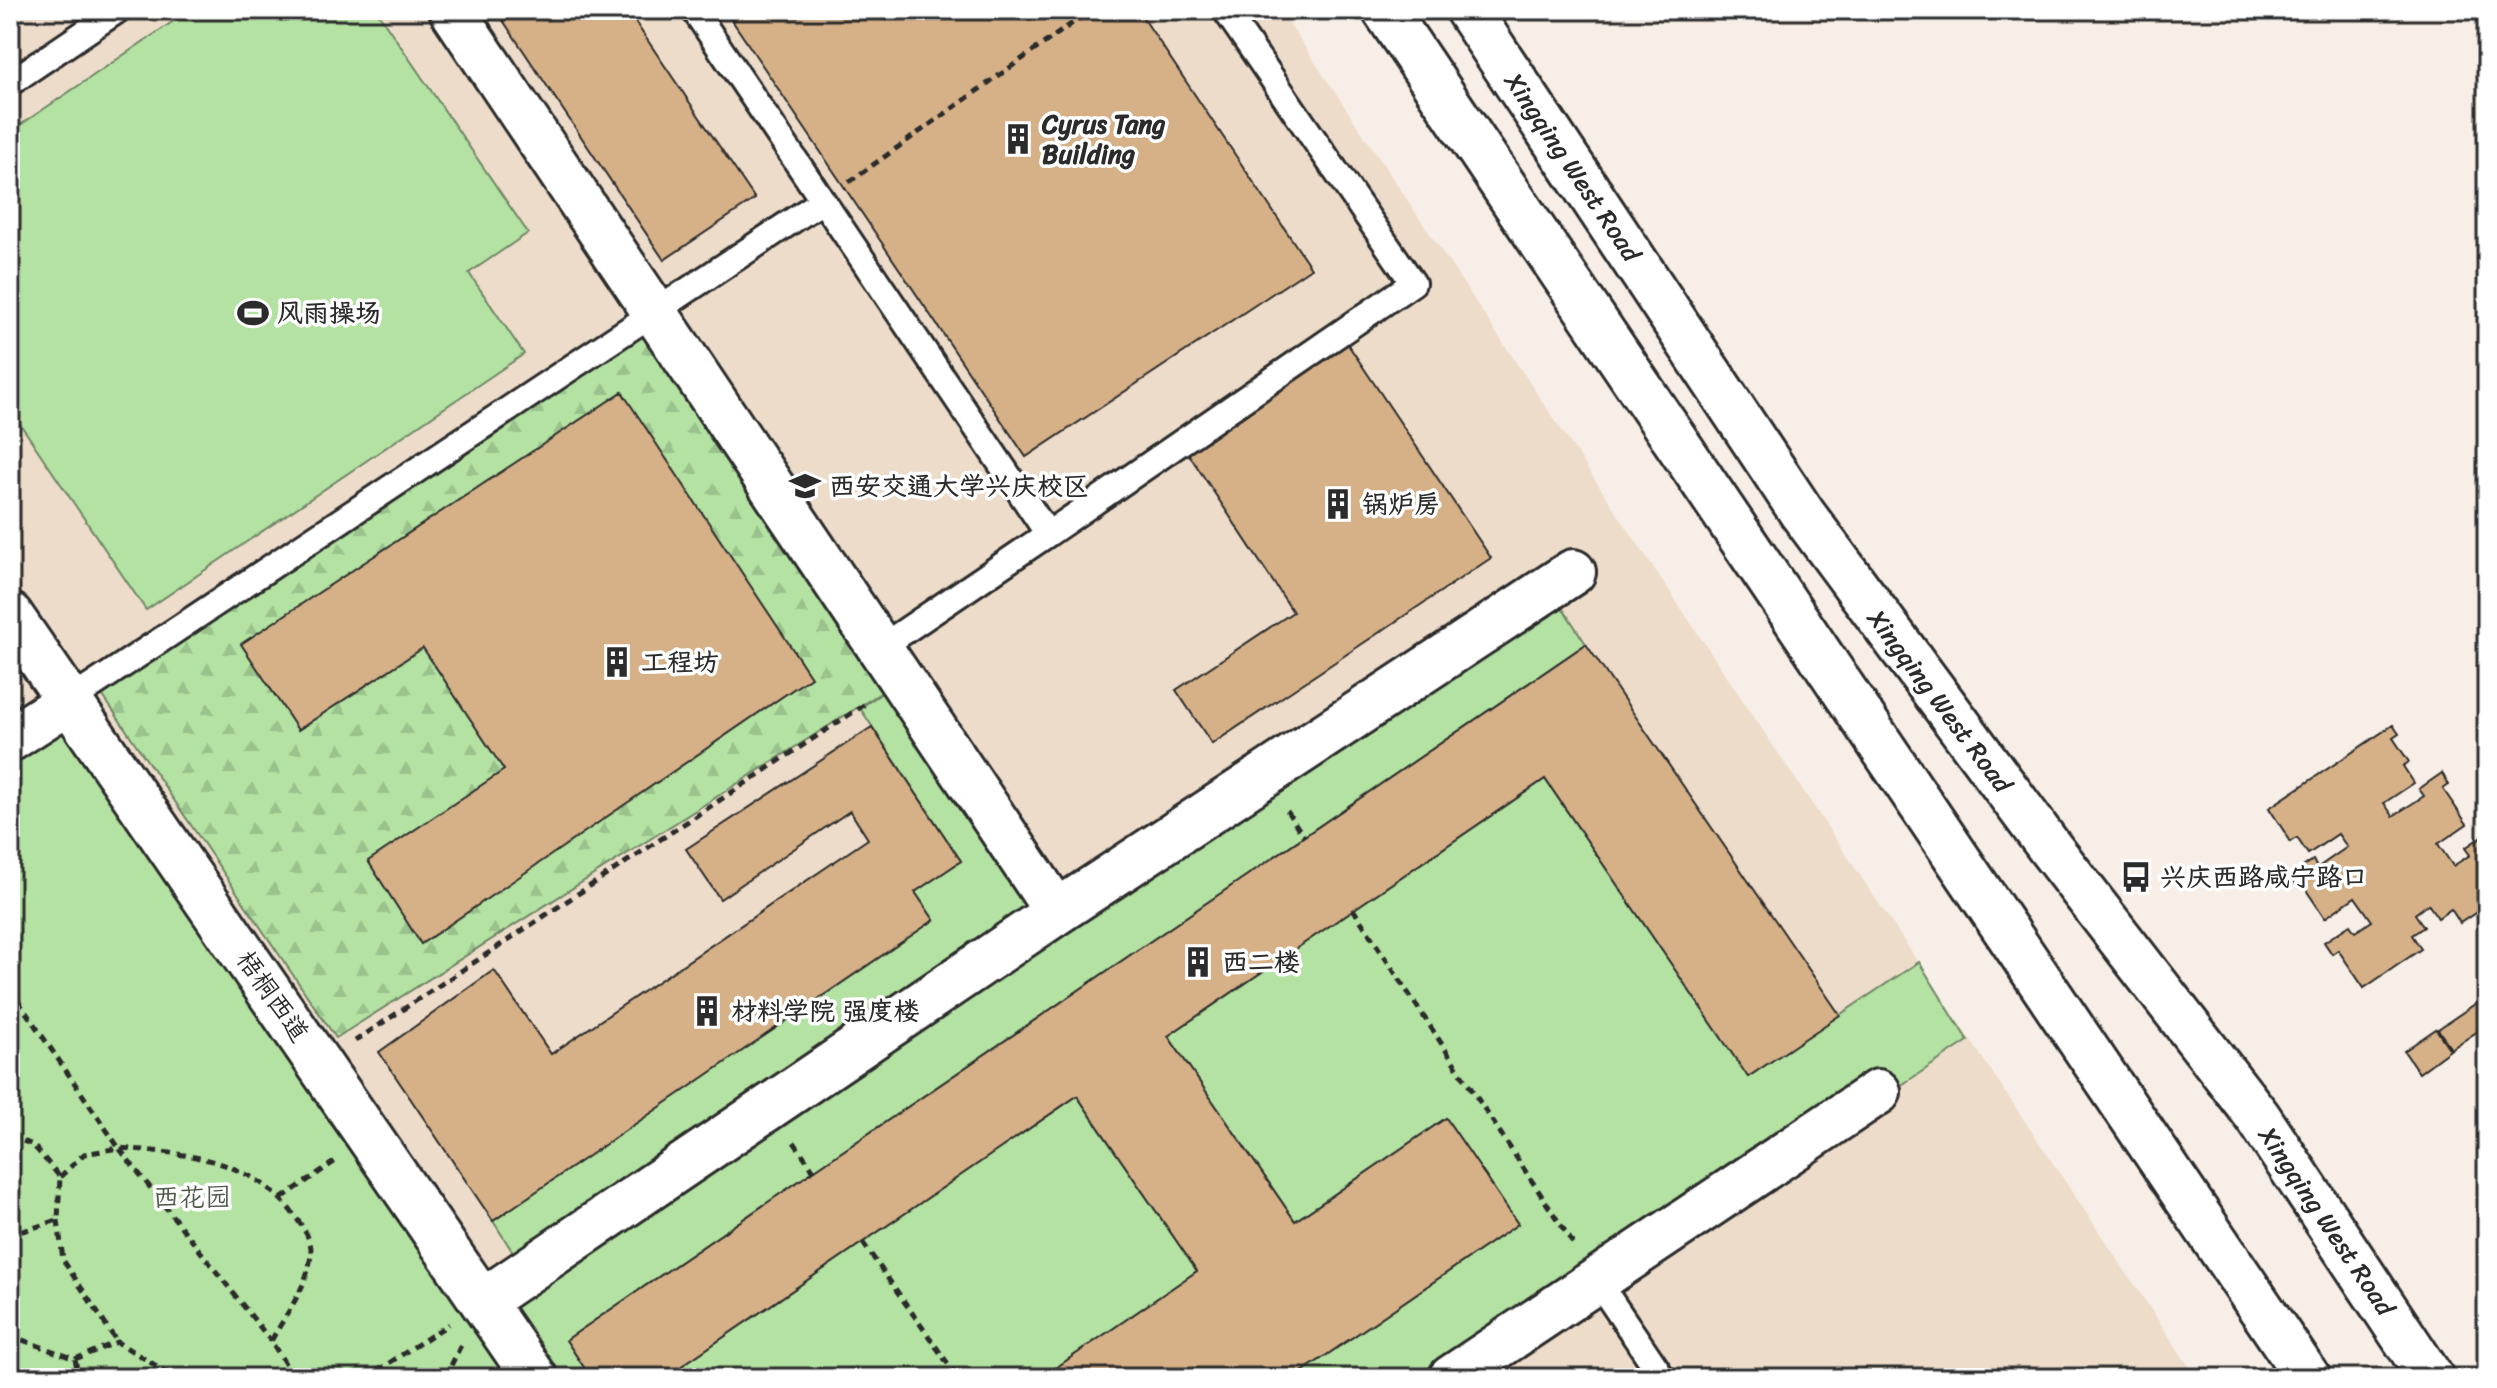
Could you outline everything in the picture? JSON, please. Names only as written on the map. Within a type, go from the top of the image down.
[{"type":"street","points":[[452,10],[1057,912]]},
{"type":"street","points":[[1385,10],[2308,1378]]},
{"type":"street","name":"Xingqing West Road","points":[[1468,10],[1802,513],[2031,823],[2258,1117],[2431,1378]]},
{"type":"street","points":[[483,1301],[1057,912],[1573,572]]},
{"type":"street","name":"梧桐西道","points":[[10,615],[535,1378]]},
{"type":"street","points":[[10,739],[69,701]]},
{"type":"street","points":[[1451,1378],[1878,1092]]},
{"type":"lane","points":[[10,83],[118,10]]},
{"type":"lane","points":[[694,10],[1048,534]]},
{"type":"lane","points":[[891,664],[1048,534],[1413,283],[1225,10]]},
{"type":"lane","points":[[69,701],[822,201]]},
{"type":"lane","points":[[1596,1279],[1663,1378]]},
{"type":"path","points":[[822,201],[1091,10]]},
{"type":"path","points":[[320,1063],[891,664]]},
{"type":"path","points":[[1353,909],[1596,1279]]},
{"type":"path","points":[[10,989],[119,1148],[271,1341],[294,1378]]},
{"type":"path","points":[[10,1136],[33,1145],[60,1177],[58,1220],[63,1260],[117,1342],[168,1376],[187,1378]]},
{"type":"path","points":[[282,1198],[369,1137]]},
{"type":"path","points":[[60,1177],[84,1154],[119,1148],[183,1153],[245,1172],[282,1198],[304,1229],[312,1250],[307,1277],[271,1341]]},
{"type":"path","points":[[10,1235],[58,1220]]},
{"type":"path","points":[[863,1243],[958,1378]]},
{"type":"path","points":[[366,1378],[483,1301]]},
{"type":"path","points":[[11,1342],[20,1339],[75,1359],[117,1342]]},
{"type":"path","points":[[75,1359],[79,1378]]},
{"type":"shaded area","name":"西安交通大学兴庆校区","points":[[10,10],[1280,10],[2197,1378],[10,1378]]},
{"type":"green space","name":"风雨操场","points":[[190,10],[376,10],[528,233],[469,273],[524,354],[146,610],[10,409],[10,132]]},
{"type":"green space","points":[[655,320],[901,680],[336,1038],[101,693]]},
{"type":"green space","points":[[1549,587],[1586,644],[566,1340],[591,1378],[546,1378],[493,1295],[526,1273],[493,1221],[934,920],[915,892],[961,861],[860,708],[901,680],[1057,912]]},
{"type":"green space","name":"西花园","points":[[69,701],[535,1378],[10,1378],[10,739]]},
{"type":"green space","points":[[1545,779],[1748,1076],[1919,962],[1968,1041],[1459,1378],[1293,1378],[1518,1224],[1446,1119],[1295,1221],[1168,1036]]},
{"type":"green space","points":[[1077,1096],[1197,1271],[1041,1378],[687,1378],[680,1367]]},
{"type":"building","points":[[496,10],[627,10],[755,199],[664,260]]},
{"type":"building","name":"Cyrus Tang Building","points":[[725,10],[1138,10],[1311,268],[1026,457]]},
{"type":"building","name":"锅炉房","points":[[1347,343],[1491,558],[1212,744],[1176,690],[1293,612],[1186,450]]},
{"type":"building","name":"工程坊","points":[[622,392],[811,677],[421,944],[368,861],[504,770],[423,648],[298,730],[241,644]]},
{"type":"building","name":"西二楼","points":[[1586,644],[1840,1015],[1748,1077],[1545,779],[1168,1036],[1295,1221],[1446,1118],[1518,1224],[1293,1378],[1041,1378],[1197,1271],[1077,1096],[680,1367],[687,1378],[591,1378],[566,1340]]},
{"type":"building","points":[[2393,725],[2399,734],[2393,738],[2409,762],[2403,766],[2414,783],[2384,803],[2393,816],[2424,796],[2419,789],[2442,773],[2449,785],[2443,789],[2467,824],[2438,844],[2453,866],[2470,855],[2465,848],[2487,833],[2487,905],[2460,923],[2451,909],[2438,918],[2428,904],[2415,914],[2424,927],[2412,935],[2421,949],[2364,988],[2338,950],[2332,954],[2324,942],[2350,925],[2355,932],[2372,921],[2355,897],[2325,918],[2302,884],[2298,887],[2290,876],[2313,860],[2317,868],[2347,847],[2338,834],[2308,854],[2297,838],[2291,842],[2269,808]]},
{"type":"building","name":"材料学院 强度楼","points":[[872,727],[961,861],[915,892],[934,920],[493,1221],[379,1052],[494,970],[551,1054],[868,839],[850,811],[720,899],[686,849]]},
{"type":"building","points":[[2487,996],[2487,1025],[2451,1049],[2438,1029]]},
{"type":"building","points":[[2436,1029],[2450,1050],[2419,1073],[2404,1051]]},
{"type":"place","name":"Cyrus Tang Building","points":[[1018,139]]},
{"type":"place","name":"风雨操场","points":[[253,313]]},
{"type":"place","name":"西安交通大学兴庆校区","points":[[805,486]]},
{"type":"place","name":"锅炉房","points":[[1338,504]]},
{"type":"place","name":"工程坊","points":[[617,662]]},
{"type":"place","name":"兴庆西路咸宁路口","points":[[2136,877]]},
{"type":"place","name":"西二楼","points":[[1198,962]]},
{"type":"place","name":"材料学院 强度楼","points":[[707,1011]]}]
